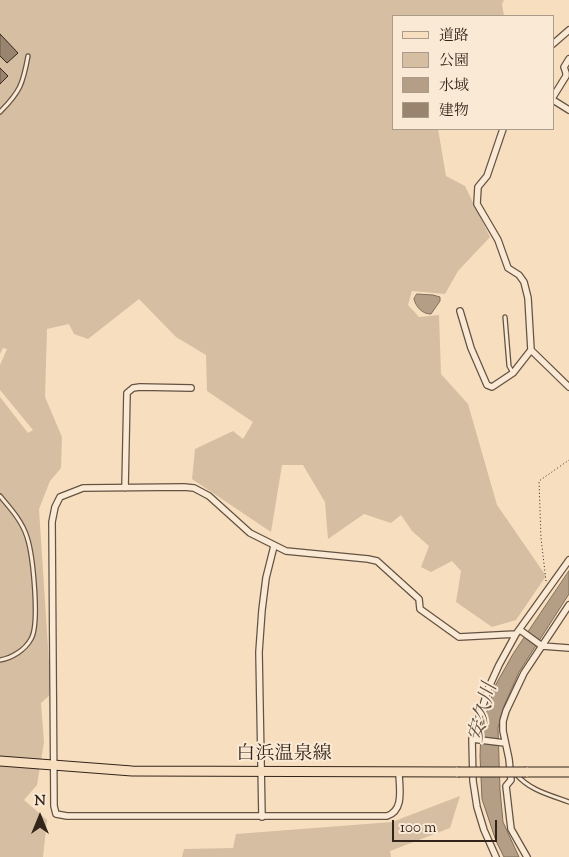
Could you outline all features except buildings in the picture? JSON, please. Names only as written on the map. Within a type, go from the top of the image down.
[{"type":"main road","name":"白浜温泉線","points":[[0,761],[132,771],[569,772]]},
{"type":"street","points":[[554,43],[569,30]]},
{"type":"street","points":[[554,96],[566,76],[564,67],[569,59]]},
{"type":"street","points":[[554,99],[569,110]]},
{"type":"street","points":[[460,311],[471,348],[487,385],[492,387],[513,373],[531,350],[528,298],[524,282],[508,268],[498,240],[477,204],[478,187],[487,176],[503,130]]},
{"type":"street","points":[[531,350],[569,387]]},
{"type":"street","points":[[125,488],[127,392],[140,386],[191,388]]},
{"type":"street","points":[[399,772],[399,806],[392,814],[387,816],[67,816],[56,814],[54,806],[52,522],[55,506],[60,497],[83,488],[194,488],[209,496],[250,533],[286,551],[377,561],[418,600],[420,610],[459,637],[518,632],[542,646],[569,648]]},
{"type":"street","points":[[262,817],[260,644],[266,578],[274,546]]},
{"type":"street","points":[[496,857],[484,830],[477,807],[473,781],[473,740],[492,680],[518,632],[569,560]]},
{"type":"street","points":[[527,857],[511,829],[506,786],[510,780],[509,766],[504,743],[503,721],[518,684],[569,605]]},
{"type":"street","points":[[473,740],[504,743]]},
{"type":"lane","points":[[0,112],[19,91],[24,80],[28,56]]},
{"type":"lane","points":[[506,317],[509,366],[513,373]]},
{"type":"lane","points":[[0,496],[17,515],[28,538],[34,578],[35,625],[31,640],[26,646],[13,656],[0,660]]},
{"type":"lane","points":[[509,766],[522,782],[569,802]]},
{"type":"path","points":[[547,592],[540,538],[539,481],[569,460]]},
{"type":"green space","points":[[0,0],[504,0],[502,4],[504,15],[392,15],[392,130],[438,130],[446,176],[465,186],[490,237],[458,271],[445,294],[412,291],[408,305],[419,317],[439,315],[441,374],[468,404],[497,505],[546,576],[516,620],[492,627],[456,602],[461,571],[452,561],[431,572],[421,567],[429,546],[412,531],[401,515],[391,523],[364,514],[328,539],[325,502],[303,465],[282,465],[271,532],[192,479],[195,449],[233,431],[243,439],[253,422],[207,391],[206,355],[176,337],[139,299],[88,339],[74,334],[69,324],[47,329],[45,397],[62,437],[61,468],[50,481],[39,509],[51,694],[41,703],[44,742],[37,785],[24,800],[47,820],[43,857],[0,857],[0,397],[28,433],[33,430],[0,390],[0,365],[7,349],[3,348],[0,354]]},
{"type":"green space","points":[[460,796],[450,828],[390,851],[391,857],[182,857],[184,849],[233,848],[236,834],[392,822]]},
{"type":"water","points":[[417,294],[440,297],[440,301],[431,314],[425,313],[416,305],[414,299]]},
{"type":"water","points":[[569,571],[569,594],[519,672],[504,706],[498,728],[503,822],[519,857],[504,857],[496,841],[482,799],[481,729],[495,686],[513,654]]},
{"type":"water label","name":"安久川","points":[[485,713]]}]
